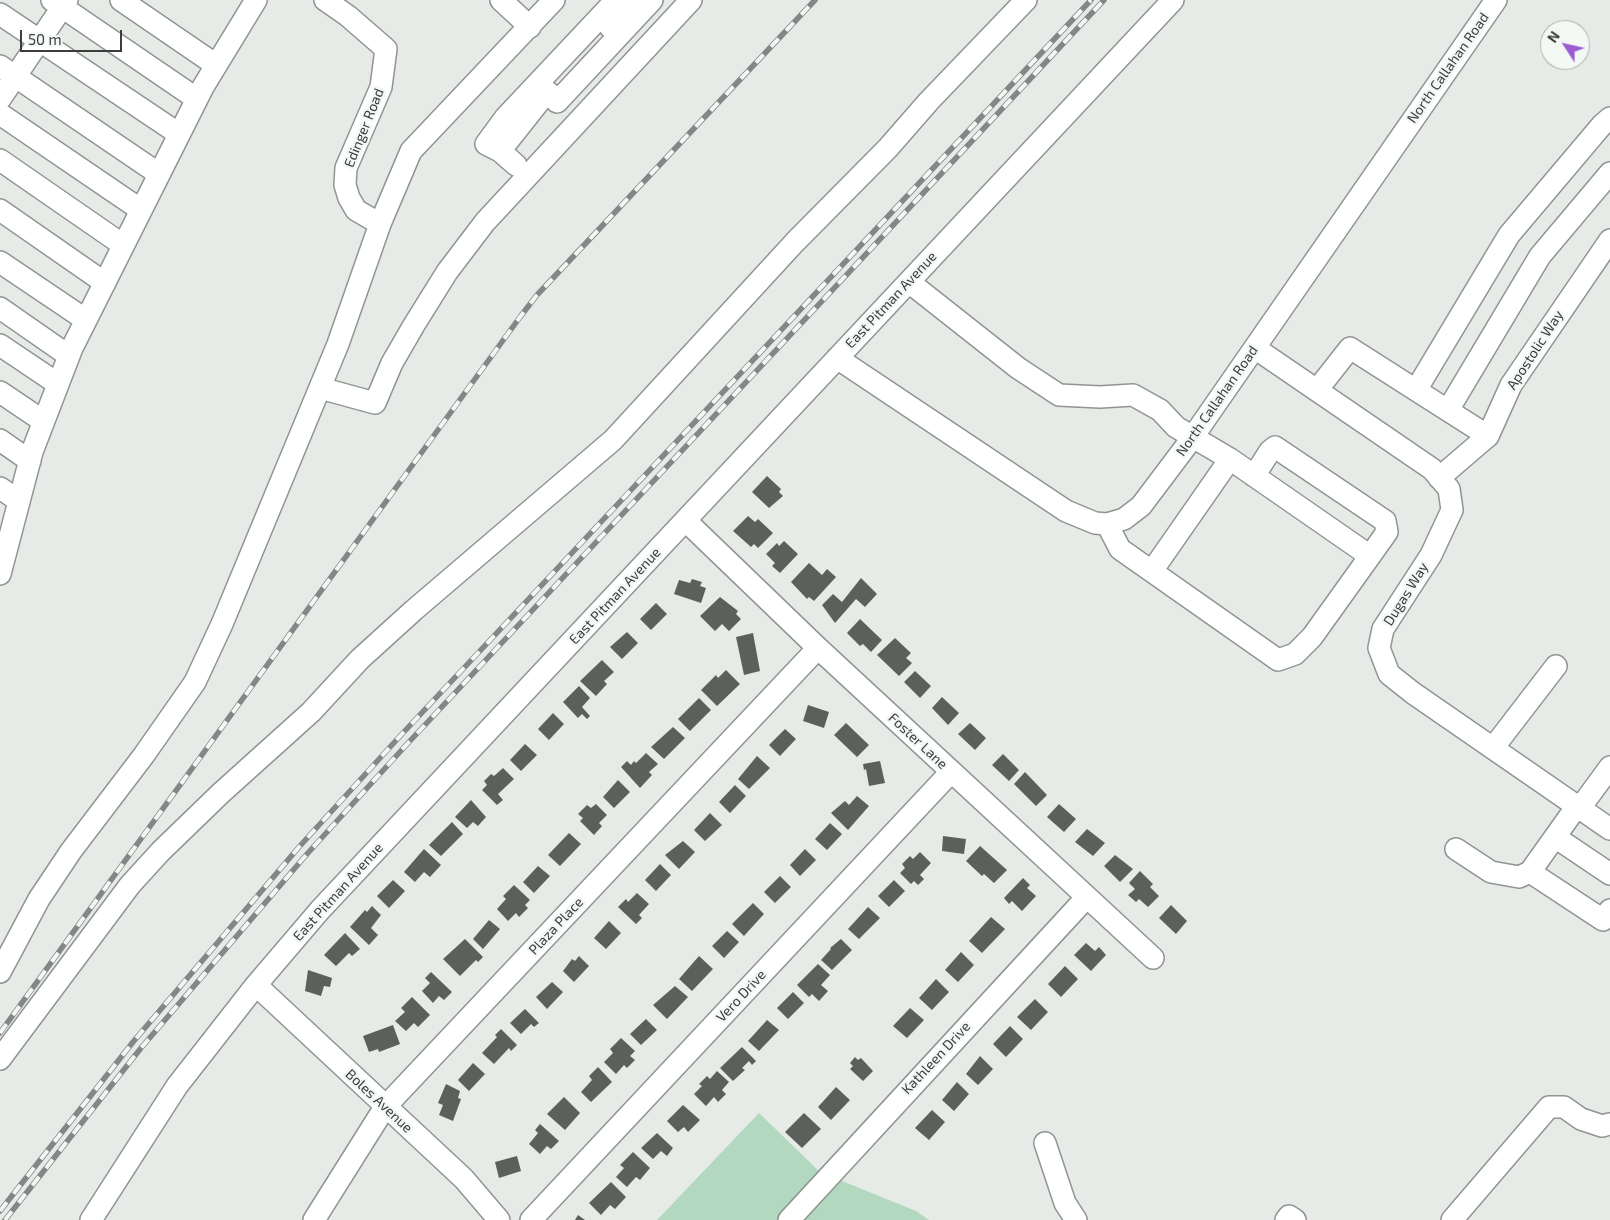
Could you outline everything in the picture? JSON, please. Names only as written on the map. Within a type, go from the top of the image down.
[{"type":"street","points":[[121,0],[216,65]]},
{"type":"street","points":[[0,574],[4,541],[43,421],[69,356],[197,99],[256,0]]},
{"type":"street","name":"Edinger Road","points":[[325,0],[348,16],[386,50],[381,87],[346,168],[345,184],[349,198],[356,210],[373,220]]},
{"type":"street","points":[[501,0],[530,27]]},
{"type":"street","points":[[0,972],[39,899],[55,875],[195,682],[222,624],[338,344],[373,220],[414,147],[554,0]]},
{"type":"street","points":[[516,165],[500,151],[486,144],[505,118],[616,0]]},
{"type":"street","points":[[500,151],[548,92],[635,0]]},
{"type":"street","points":[[548,92],[557,102],[652,0]]},
{"type":"street","points":[[385,347],[445,250],[516,165],[673,0]]},
{"type":"street","points":[[320,388],[375,403],[392,363],[414,325],[447,272],[485,222],[692,0]]},
{"type":"street","points":[[0,1059],[130,885],[161,852],[221,793],[311,712],[360,659],[414,610],[613,440],[795,242],[1026,0]]},
{"type":"street","name":"East Pitman Avenue","points":[[91,1220],[178,1086],[256,985],[320,910],[1173,0]]},
{"type":"street","name":"North Callahan Road","points":[[1107,524],[1124,520],[1141,506],[1194,436],[1496,0]]},
{"type":"street","points":[[0,99],[8,71],[40,41],[61,2],[197,99]]},
{"type":"street","points":[[0,14],[179,134]]},
{"type":"street","points":[[8,71],[159,174]]},
{"type":"street","points":[[0,114],[141,210]]},
{"type":"street","points":[[1416,390],[1509,235],[1602,124],[1610,118]]},
{"type":"street","points":[[0,160],[124,245]]},
{"type":"street","points":[[1448,410],[1540,256],[1610,173]]},
{"type":"street","points":[[0,210],[105,283]]},
{"type":"street","name":"Apostolic Way","points":[[1439,478],[1488,436],[1511,385],[1610,240]]},
{"type":"street","points":[[0,262],[86,320]]},
{"type":"street","points":[[909,282],[1018,368],[1059,394],[1100,397],[1133,395],[1160,410],[1176,427],[1230,459],[1370,556]]},
{"type":"street","points":[[0,308],[69,356]]},
{"type":"street","points":[[0,345],[58,384]]},
{"type":"street","name":"Dugas Way","points":[[1255,348],[1432,469],[1450,489],[1452,510],[1431,555],[1383,629],[1379,648],[1389,674],[1610,829]]},
{"type":"street","points":[[1316,390],[1350,348],[1488,436]]},
{"type":"street","points":[[837,358],[1066,511],[1081,519],[1107,524],[1120,549],[1278,660],[1295,654],[1312,637],[1387,532],[1385,521],[1275,448],[1270,451],[1254,476]]},
{"type":"street","points":[[0,392],[43,421]]},
{"type":"street","points":[[0,440],[30,461]]},
{"type":"street","points":[[1152,571],[1230,459]]},
{"type":"street","points":[[0,488],[18,501]]},
{"type":"street","name":"Foster Lane","points":[[686,521],[818,648],[1153,958]]},
{"type":"street","name":"Plaza Place","points":[[314,1220],[385,1107],[818,648]]},
{"type":"street","points":[[1493,748],[1556,666]]},
{"type":"street","points":[[1456,849],[1491,872],[1519,878],[1530,872],[1572,813],[1580,808],[1610,767]]},
{"type":"street","name":"Vero Drive","points":[[531,1220],[951,772]]},
{"type":"street","points":[[1555,837],[1610,874]]},
{"type":"street","points":[[1530,872],[1603,920],[1610,910]]},
{"type":"street","name":"Kathleen Drive","points":[[789,1220],[1086,898]]},
{"type":"street","name":"Boles Avenue","points":[[256,985],[464,1179],[498,1220]]},
{"type":"street","points":[[1452,1220],[1548,1107],[1564,1107],[1581,1119],[1602,1126],[1610,1124]]},
{"type":"street","points":[[1046,1143],[1065,1203],[1076,1220]]},
{"type":"street","points":[[1286,1220],[1289,1216],[1295,1220]]},
{"type":"green space","points":[[759,1113],[820,1172],[916,1211],[929,1220],[657,1220]]},
{"type":"building","points":[[767,476],[781,489],[779,492],[783,496],[769,508],[752,492]]},
{"type":"building","points":[[748,516],[755,522],[758,519],[773,533],[758,548],[754,544],[751,547],[733,531]]},
{"type":"building","points":[[784,541],[798,554],[780,573],[772,566],[775,563],[766,554],[777,543],[779,546]]},
{"type":"building","points":[[809,563],[822,575],[827,569],[836,577],[814,601],[809,597],[807,599],[791,582]]},
{"type":"building","points":[[861,578],[877,594],[865,607],[856,599],[835,623],[822,605],[833,594],[842,602]]},
{"type":"building","points":[[692,579],[702,582],[700,586],[706,588],[701,603],[674,594],[679,580],[690,583]]},
{"type":"building","points":[[720,597],[738,611],[736,614],[741,619],[729,631],[722,624],[715,631],[700,616]]},
{"type":"building","points":[[656,603],[667,614],[651,630],[640,619]]},
{"type":"building","points":[[860,619],[882,640],[871,652],[863,644],[860,646],[847,633]]},
{"type":"building","points":[[627,632],[638,643],[622,659],[610,647]]},
{"type":"building","points":[[753,633],[760,671],[744,675],[736,637]]},
{"type":"building","points":[[895,638],[911,653],[906,658],[912,663],[899,676],[877,655]]},
{"type":"building","points":[[602,660],[614,672],[604,681],[607,684],[596,696],[580,681]]},
{"type":"building","points":[[726,670],[740,684],[717,706],[701,690],[716,675],[718,678]]},
{"type":"building","points":[[915,671],[931,686],[920,698],[904,682]]},
{"type":"building","points":[[579,686],[590,698],[582,707],[590,716],[587,719],[582,714],[578,718],[563,702]]},
{"type":"building","points":[[942,697],[959,713],[948,725],[932,708]]},
{"type":"building","points":[[699,698],[711,710],[690,731],[678,719]]},
{"type":"building","points":[[808,705],[829,712],[824,728],[803,721]]},
{"type":"building","points":[[553,713],[564,724],[549,740],[538,729]]},
{"type":"building","points":[[846,723],[869,745],[857,757],[834,735]]},
{"type":"building","points":[[970,723],[986,738],[975,750],[958,734]]},
{"type":"building","points":[[673,727],[685,738],[664,759],[651,747]]},
{"type":"building","points":[[785,729],[796,739],[780,756],[769,745]]},
{"type":"building","points":[[525,744],[537,755],[521,771],[510,760]]},
{"type":"building","points":[[646,753],[658,764],[649,772],[652,775],[640,788],[621,767],[627,761],[631,765],[634,761],[636,763]]},
{"type":"building","points":[[1003,754],[1019,770],[1009,781],[992,765]]},
{"type":"building","points":[[757,756],[770,768],[749,789],[738,779]]},
{"type":"building","points":[[880,761],[885,783],[869,786],[866,769],[864,770],[863,764]]},
{"type":"building","points":[[503,768],[514,779],[498,794],[503,800],[497,805],[482,790],[487,785],[484,781],[491,774],[494,776]]},
{"type":"building","points":[[1025,772],[1047,795],[1036,806],[1014,784]]},
{"type":"building","points":[[618,780],[630,792],[614,808],[603,797]]},
{"type":"building","points":[[735,785],[746,796],[730,813],[719,802]]},
{"type":"building","points":[[857,796],[869,806],[848,830],[831,813],[845,801],[849,805]]},
{"type":"building","points":[[471,800],[486,817],[478,826],[473,822],[467,828],[455,817]]},
{"type":"building","points":[[596,804],[607,815],[599,823],[602,826],[594,835],[580,821],[583,818],[578,814],[587,805],[591,808]]},
{"type":"building","points":[[1059,804],[1076,819],[1064,832],[1047,817]]},
{"type":"building","points":[[710,813],[722,825],[705,841],[694,830]]},
{"type":"building","points":[[452,822],[463,834],[441,856],[429,845]]},
{"type":"building","points":[[830,823],[842,834],[827,850],[815,839]]},
{"type":"building","points":[[1087,829],[1105,843],[1093,856],[1075,842]]},
{"type":"building","points":[[569,833],[581,844],[560,866],[548,855]]},
{"type":"building","points":[[943,836],[966,839],[964,854],[942,851]]},
{"type":"building","points":[[683,841],[695,852],[679,869],[665,855]]},
{"type":"building","points":[[980,846],[1007,870],[994,883],[984,874],[982,876],[966,861]]},
{"type":"building","points":[[424,849],[441,865],[430,877],[424,872],[415,882],[404,872]]},
{"type":"building","points":[[805,849],[816,860],[800,876],[790,865]]},
{"type":"building","points":[[920,852],[931,863],[920,875],[924,879],[918,885],[914,881],[911,884],[900,873],[905,868],[902,864],[910,856],[913,859]]},
{"type":"building","points":[[1115,855],[1133,869],[1120,882],[1104,866]]},
{"type":"building","points":[[660,864],[671,875],[656,891],[645,880]]},
{"type":"building","points":[[538,866],[550,876],[534,893],[523,882]]},
{"type":"building","points":[[1140,871],[1153,884],[1150,887],[1159,896],[1148,907],[1139,899],[1136,902],[1128,895],[1135,889],[1129,883]]},
{"type":"building","points":[[780,876],[791,887],[775,903],[764,892]]},
{"type":"building","points":[[1023,878],[1030,885],[1027,888],[1036,896],[1022,911],[1012,901],[1009,904],[1004,898]]},
{"type":"building","points":[[393,880],[405,891],[389,908],[377,896]]},
{"type":"building","points":[[894,880],[905,891],[889,907],[878,896]]},
{"type":"building","points":[[514,885],[530,900],[525,905],[528,908],[519,917],[516,913],[508,921],[497,909],[506,899],[503,896]]},
{"type":"building","points":[[637,893],[649,904],[639,915],[642,918],[636,924],[618,907],[626,899],[628,902]]},
{"type":"building","points":[[753,903],[764,914],[744,936],[732,924]]},
{"type":"building","points":[[1171,905],[1187,921],[1176,934],[1159,918]]},
{"type":"building","points":[[372,906],[381,915],[371,928],[378,935],[369,945],[350,927],[365,910],[367,912]]},
{"type":"building","points":[[868,907],[880,918],[859,939],[848,929]]},
{"type":"building","points":[[991,917],[1005,929],[982,953],[969,941]]},
{"type":"building","points":[[489,920],[500,929],[483,949],[473,939]]},
{"type":"building","points":[[609,921],[621,933],[606,949],[594,938]]},
{"type":"building","points":[[727,931],[739,942],[724,958],[712,946]]},
{"type":"building","points":[[345,933],[360,949],[352,956],[349,953],[336,966],[324,955]]},
{"type":"building","points":[[465,939],[483,957],[478,962],[476,960],[460,976],[443,959]]},
{"type":"building","points":[[841,939],[852,950],[832,970],[821,960],[830,948]]},
{"type":"building","points":[[1086,943],[1095,951],[1099,947],[1106,955],[1091,971],[1074,955]]},
{"type":"building","points":[[961,952],[974,965],[958,982],[945,970]]},
{"type":"building","points":[[579,956],[589,966],[574,982],[563,971],[572,959],[575,961]]},
{"type":"building","points":[[699,956],[713,969],[692,991],[679,979]]},
{"type":"building","points":[[818,964],[830,975],[821,985],[828,991],[819,1001],[812,994],[809,997],[797,985]]},
{"type":"building","points":[[1065,966],[1078,979],[1061,997],[1048,984]]},
{"type":"building","points":[[308,970],[332,978],[330,987],[324,986],[321,996],[305,991]]},
{"type":"building","points":[[431,972],[452,992],[444,1000],[439,996],[433,1003],[422,991],[430,983],[425,978]]},
{"type":"building","points":[[936,979],[949,992],[932,1010],[919,998]]},
{"type":"building","points":[[552,982],[563,992],[547,1009],[536,997]]},
{"type":"building","points":[[675,986],[688,997],[667,1019],[653,1005]]},
{"type":"building","points":[[793,992],[804,1003],[788,1019],[777,1008]]},
{"type":"building","points":[[412,997],[430,1015],[418,1027],[414,1023],[406,1031],[395,1021],[405,1012],[401,1008]]},
{"type":"building","points":[[1035,999],[1048,1012],[1031,1030],[1017,1017]]},
{"type":"building","points":[[910,1008],[924,1020],[907,1038],[893,1026]]},
{"type":"building","points":[[525,1009],[539,1023],[534,1027],[531,1024],[521,1034],[510,1023]]},
{"type":"building","points":[[646,1019],[657,1030],[641,1045],[630,1034]]},
{"type":"building","points":[[767,1020],[779,1030],[759,1051],[748,1041]]},
{"type":"building","points":[[393,1025],[400,1044],[379,1052],[378,1049],[369,1052],[363,1036]]},
{"type":"building","points":[[1010,1026],[1023,1039],[1006,1057],[993,1044]]},
{"type":"building","points":[[501,1029],[517,1045],[511,1051],[509,1048],[494,1064],[482,1053],[497,1037],[495,1035]]},
{"type":"building","points":[[621,1038],[635,1051],[630,1056],[635,1060],[627,1068],[624,1065],[616,1074],[604,1062],[613,1053],[610,1049]]},
{"type":"building","points":[[742,1047],[756,1061],[752,1065],[749,1061],[742,1068],[745,1070],[733,1081],[720,1068]]},
{"type":"building","points":[[980,1056],[993,1069],[978,1085],[966,1074]]},
{"type":"building","points":[[855,1057],[858,1060],[861,1058],[873,1071],[863,1081],[850,1069],[853,1066],[850,1063]]},
{"type":"building","points":[[473,1063],[485,1074],[469,1091],[458,1080]]},
{"type":"building","points":[[598,1067],[612,1082],[591,1102],[581,1092],[592,1080],[589,1076]]},
{"type":"building","points":[[717,1071],[729,1082],[722,1090],[726,1094],[718,1102],[714,1097],[706,1106],[694,1094],[702,1086],[699,1084],[707,1076],[710,1079]]},
{"type":"building","points":[[957,1082],[969,1094],[954,1111],[942,1100]]},
{"type":"building","points":[[446,1084],[460,1091],[458,1098],[461,1099],[453,1121],[439,1115],[443,1105],[438,1103]]},
{"type":"building","points":[[836,1087],[850,1100],[831,1120],[818,1107]]},
{"type":"building","points":[[564,1097],[580,1113],[565,1130],[547,1114]]},
{"type":"building","points":[[683,1105],[700,1120],[688,1132],[684,1127],[678,1132],[667,1121]]},
{"type":"building","points":[[932,1110],[945,1122],[929,1140],[915,1128]]},
{"type":"building","points":[[804,1113],[821,1129],[802,1148],[785,1132]]},
{"type":"building","points":[[540,1124],[559,1141],[551,1149],[547,1146],[540,1154],[529,1144],[538,1133],[535,1130]]},
{"type":"building","points":[[657,1133],[673,1148],[667,1156],[661,1151],[653,1159],[641,1148]]},
{"type":"building","points":[[633,1152],[650,1168],[640,1180],[636,1177],[627,1187],[616,1177],[624,1168],[620,1165]]},
{"type":"building","points":[[517,1156],[521,1171],[499,1178],[495,1162]]},
{"type":"building","points":[[611,1182],[626,1197],[615,1209],[610,1205],[601,1215],[589,1203]]},
{"type":"building","points":[[578,1215],[585,1220],[575,1220]]},
{"type":"railway","points":[[0,1033],[537,295],[815,0]]},
{"type":"railway","points":[[0,1211],[133,1042],[299,847],[401,735],[1091,0]]},
{"type":"railway","points":[[5,1220],[141,1048],[307,854],[408,743],[1104,0]]}]
